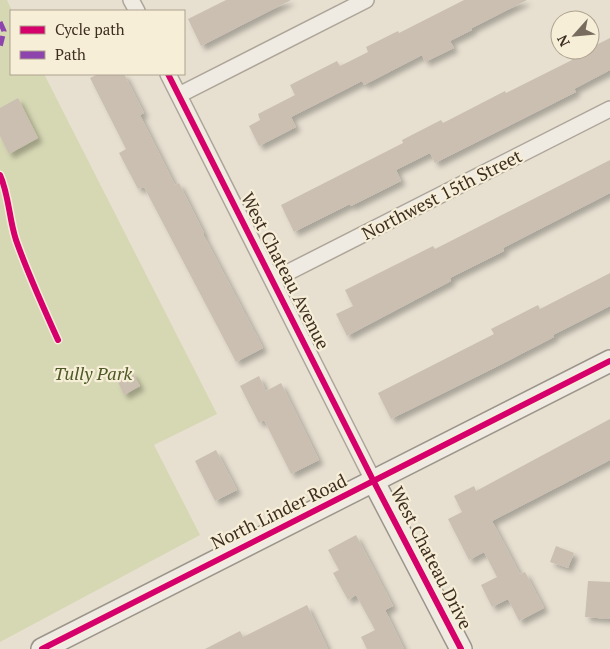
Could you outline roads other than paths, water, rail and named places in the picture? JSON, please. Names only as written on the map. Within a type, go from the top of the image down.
[{"type":"main road","name":"North Linder Road","points":[[42,649],[610,361]]},
{"type":"main road","name":"West Chateau Drive","points":[[374,482],[461,649]]},
{"type":"street","points":[[179,95],[366,0]]},
{"type":"street","name":"West Chateau Avenue","points":[[169,75],[374,482]]},
{"type":"street","name":"Northwest 15th Street","points":[[273,280],[610,109]]},
{"type":"park label","name":"Tully Park","points":[[93,374]]}]
